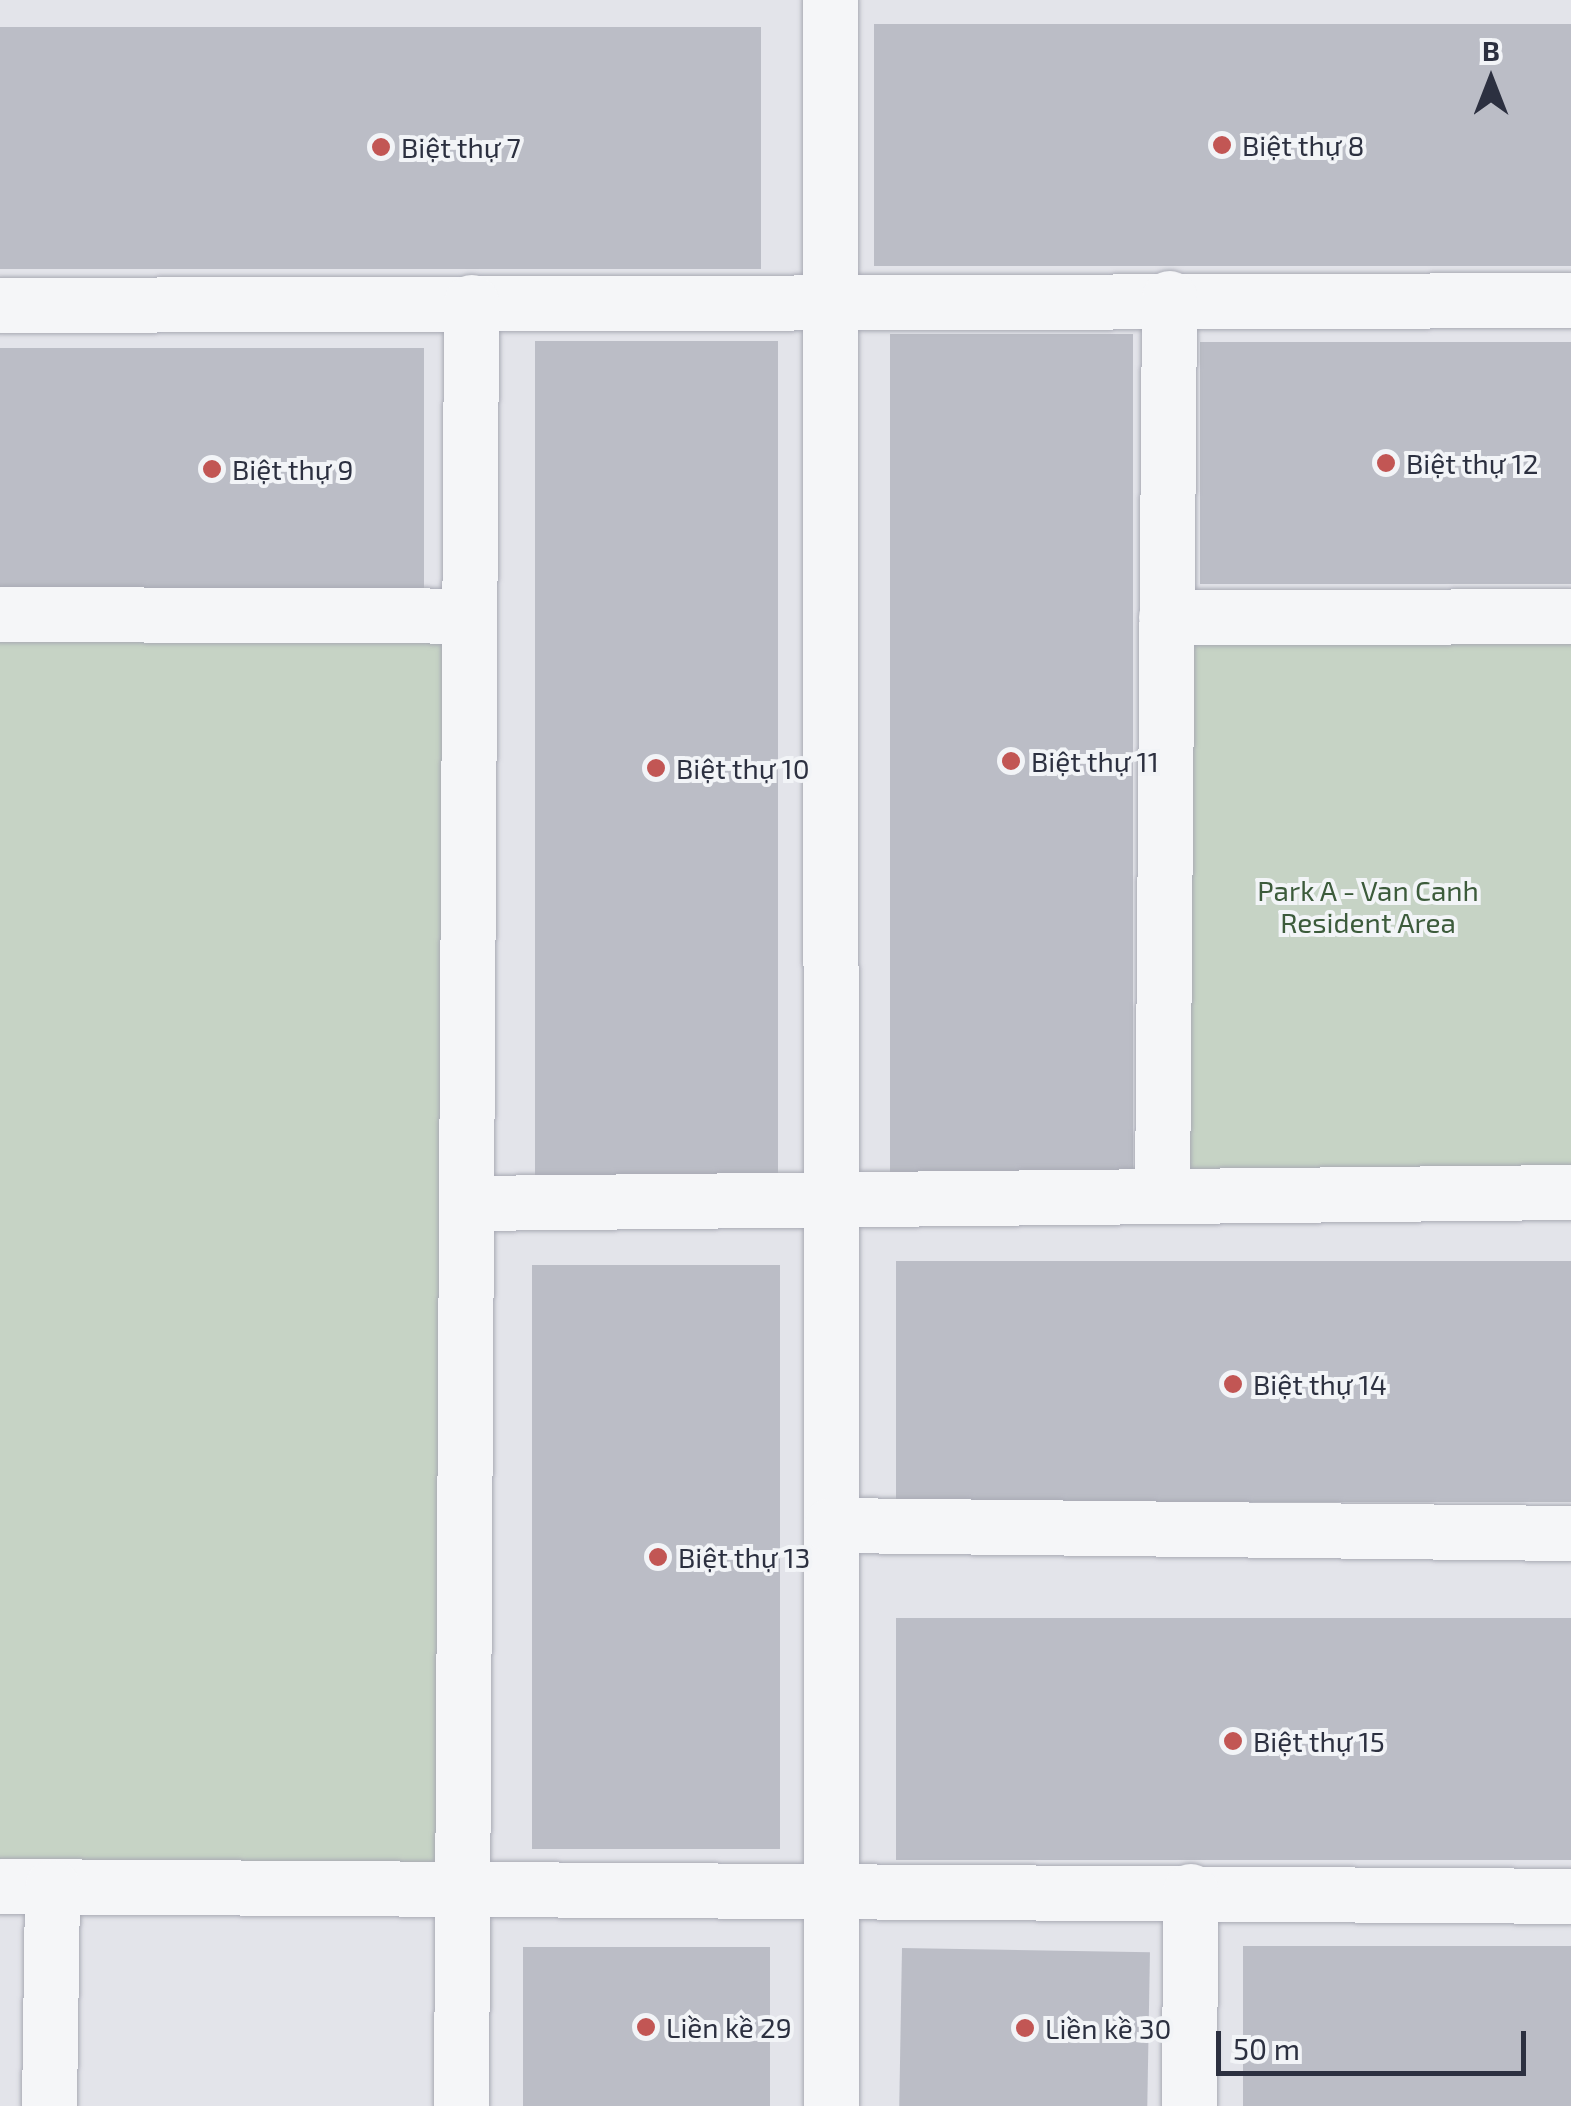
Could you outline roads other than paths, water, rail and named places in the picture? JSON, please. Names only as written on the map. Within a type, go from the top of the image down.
[{"type":"street","points":[[830,0],[831,2106]]},
{"type":"street","points":[[1162,1196],[1169,298]]},
{"type":"street","points":[[0,305],[471,302],[830,306],[1169,298],[1571,300]]},
{"type":"street","points":[[461,2106],[471,302]]},
{"type":"street","points":[[0,614],[469,616]]},
{"type":"street","points":[[1166,617],[1571,616]]},
{"type":"street","points":[[466,1204],[1571,1192]]},
{"type":"street","points":[[831,1525],[1571,1534]]},
{"type":"street","points":[[49,2106],[26,1886],[1571,1896]]},
{"type":"street","points":[[1189,2106],[1190,1892]]},
{"type":"place","name":"Biệt thự 8","points":[[1222,145]]},
{"type":"place","name":"Biệt thự 7","points":[[381,147]]},
{"type":"place","name":"Biệt thự 12","points":[[1386,463]]},
{"type":"place","name":"Biệt thự 9","points":[[212,469]]},
{"type":"place","name":"Biệt thự 11","points":[[1011,761]]},
{"type":"place","name":"Biệt thự 10","points":[[656,768]]},
{"type":"place","name":"Biệt thự 14","points":[[1233,1384]]},
{"type":"place","name":"Biệt thự 13","points":[[658,1557]]},
{"type":"place","name":"Biệt thự 15","points":[[1233,1741]]},
{"type":"place","name":"Liền kề 29","points":[[646,2027]]},
{"type":"place","name":"Liền kề 30","points":[[1025,2028]]},
{"type":"park label","name":"Park A - Van Canh Resident Area","points":[[1368,906]]}]
